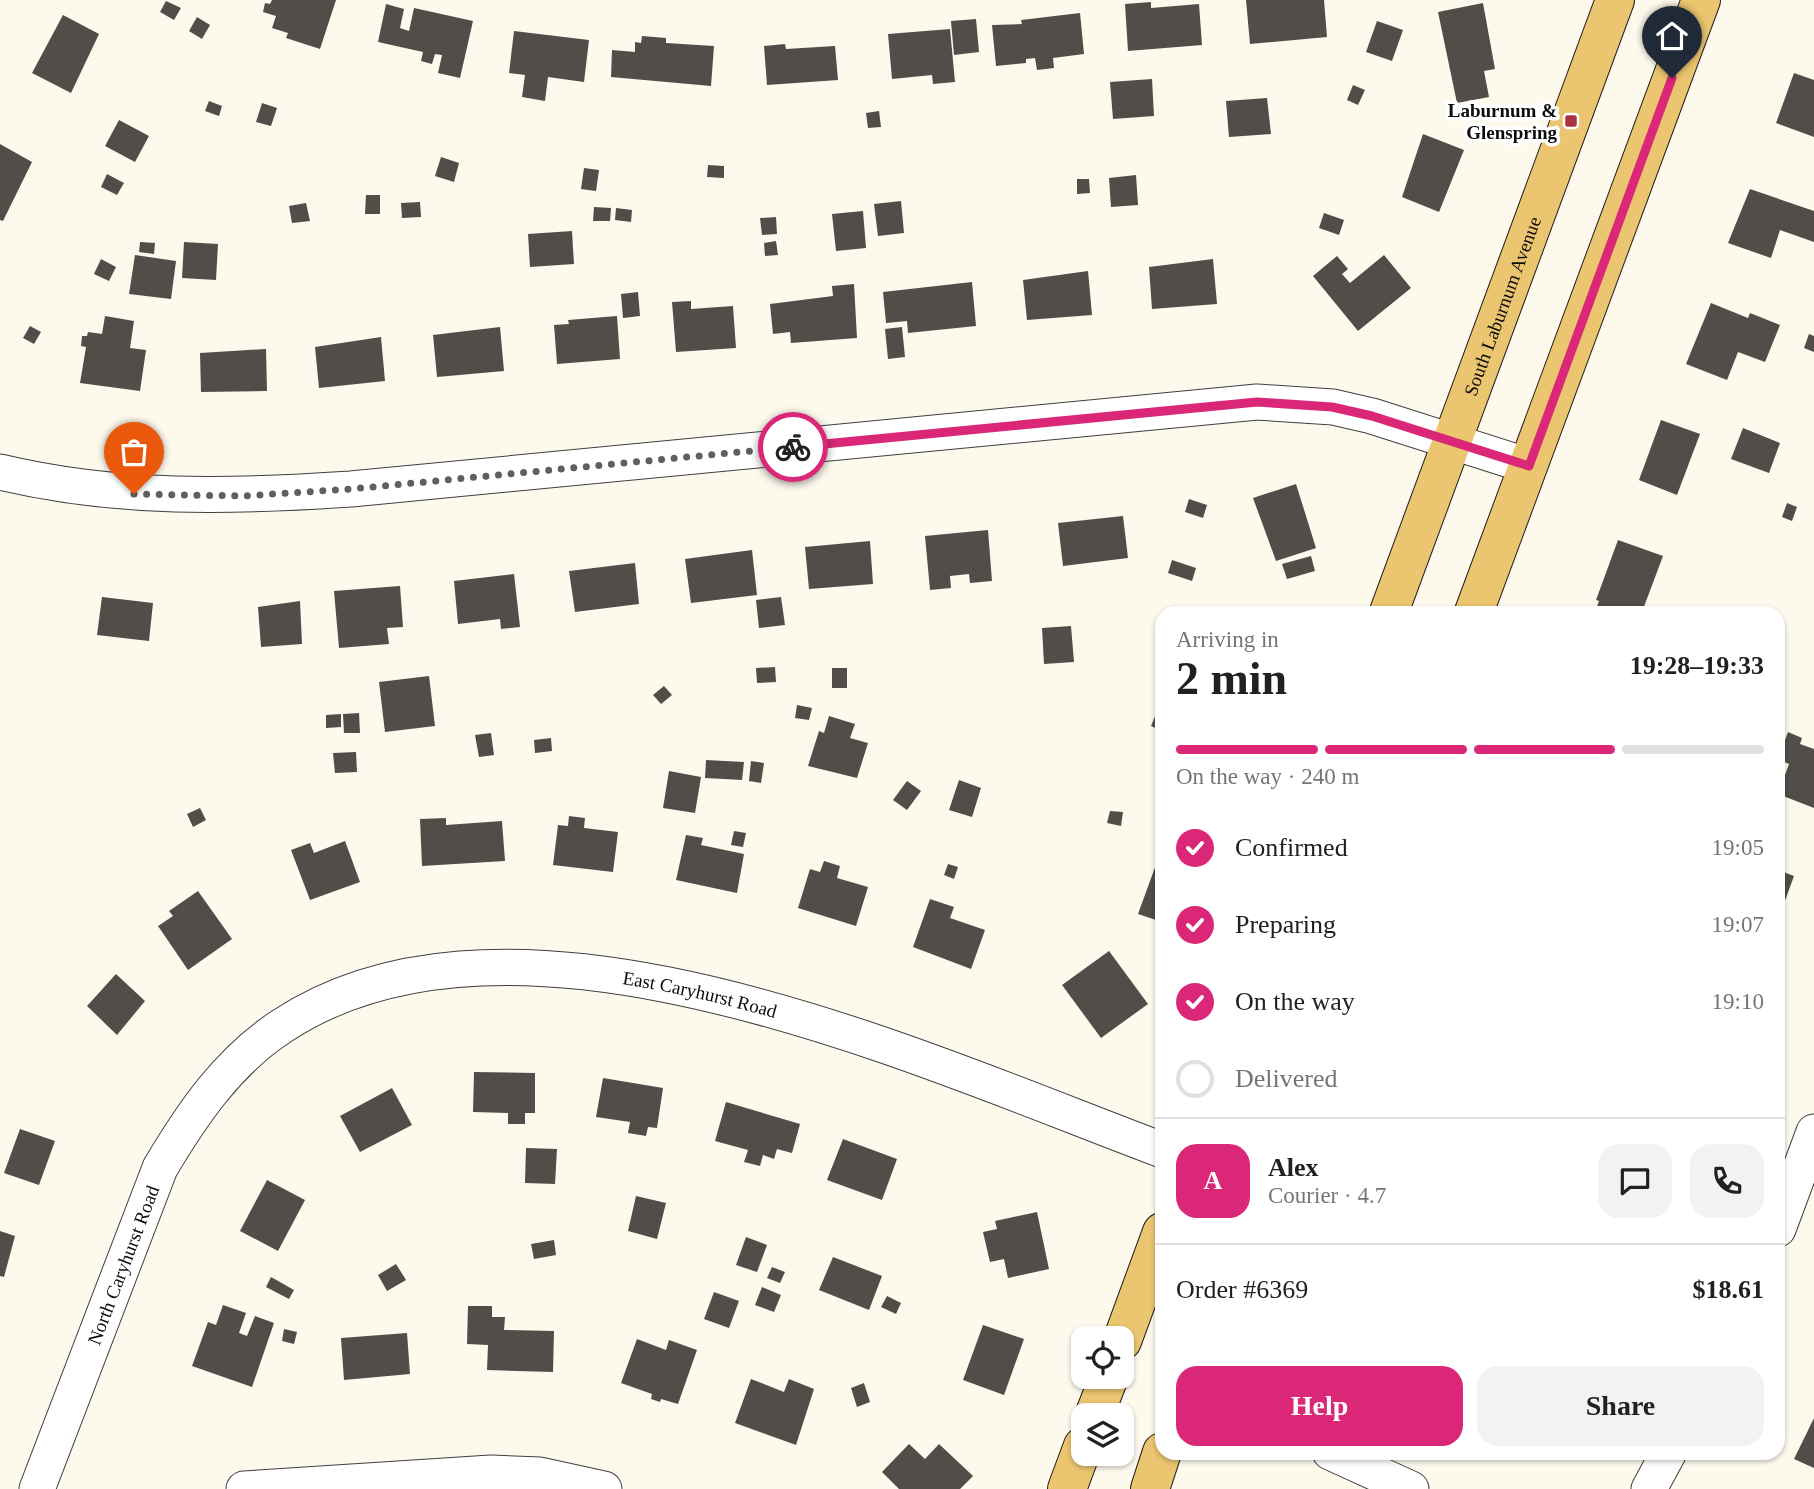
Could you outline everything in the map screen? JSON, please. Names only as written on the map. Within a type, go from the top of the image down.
[{"type":"main road","name":"South Laburnum Avenue","points":[[1391,606],[1615,0]]},
{"type":"main road","points":[[1476,606],[1701,0]]},
{"type":"main road","points":[[1128,1326],[1155,1251]]},
{"type":"main road","points":[[1150,1489],[1160,1460]]},
{"type":"main road","points":[[1067,1489],[1076,1466]]},
{"type":"street","points":[[0,472],[115,492],[243,496],[364,488],[1257,402],[1332,407],[1372,416],[1529,466]]},
{"type":"street","name":"East Caryhurst Road","points":[[240,1061],[280,1027],[307,1012],[388,979],[467,967],[582,972],[665,984],[758,1004],[883,1046],[1155,1147]]},
{"type":"street","name":"North Caryhurst Road","points":[[37,1489],[160,1168],[186,1124],[223,1075],[240,1061]]},
{"type":"street","points":[[1785,1210],[1814,1132]]},
{"type":"street","points":[[1348,1460],[1411,1489]]},
{"type":"street","points":[[1649,1489],[1665,1460]]},
{"type":"street","points":[[244,1489],[491,1473],[540,1475],[604,1489]]},
{"type":"building","points":[[272,0],[336,0],[320,49],[286,38],[288,33],[272,28],[276,16],[263,12],[265,3],[270,4]]},
{"type":"building","points":[[1246,0],[1324,0],[1327,37],[1250,44]]},
{"type":"building","points":[[166,1],[181,8],[174,20],[160,12]]},
{"type":"building","points":[[1151,2],[1151,8],[1199,4],[1202,45],[1128,51],[1125,4]]},
{"type":"building","points":[[1483,3],[1495,69],[1484,71],[1489,97],[1457,103],[1438,12]]},
{"type":"building","points":[[386,4],[404,9],[400,28],[409,31],[414,8],[473,21],[460,78],[438,73],[442,55],[435,54],[432,64],[421,61],[423,52],[378,42]]},
{"type":"building","points":[[1080,13],[1084,54],[1053,58],[1054,68],[1037,70],[1035,58],[1026,59],[1026,63],[996,66],[992,25],[1022,24],[1021,20]]},
{"type":"building","points":[[63,15],[99,34],[71,93],[32,73]]},
{"type":"building","points":[[197,17],[210,25],[202,39],[189,31]]},
{"type":"building","points":[[976,19],[979,52],[954,55],[951,21]]},
{"type":"building","points":[[1377,21],[1403,30],[1392,61],[1366,52]]},
{"type":"building","points":[[950,29],[955,82],[933,84],[932,75],[892,79],[888,34]]},
{"type":"building","points":[[514,31],[589,40],[584,82],[548,77],[545,101],[522,97],[525,75],[509,73]]},
{"type":"building","points":[[642,36],[666,38],[666,43],[714,46],[711,86],[611,77],[612,50],[635,52],[635,42],[641,43]]},
{"type":"building","points":[[785,44],[786,49],[835,46],[838,80],[767,85],[764,46]]},
{"type":"building","points":[[1794,73],[1814,80],[1814,137],[1776,123]]},
{"type":"building","points":[[1152,79],[1154,116],[1113,119],[1110,82]]},
{"type":"building","points":[[1353,85],[1365,90],[1358,105],[1347,100]]},
{"type":"building","points":[[1267,98],[1271,134],[1229,137],[1226,101]]},
{"type":"building","points":[[209,101],[222,106],[219,116],[205,111]]},
{"type":"building","points":[[262,103],[277,108],[271,126],[256,122]]},
{"type":"building","points":[[879,111],[881,127],[868,128],[866,113]]},
{"type":"building","points":[[119,120],[149,136],[135,162],[105,146]]},
{"type":"building","points":[[1423,134],[1464,150],[1439,212],[1402,197]]},
{"type":"building","points":[[0,144],[32,162],[3,221],[0,220]]},
{"type":"building","points":[[441,157],[459,163],[454,182],[435,176]]},
{"type":"building","points":[[708,165],[724,166],[724,178],[707,177]]},
{"type":"building","points":[[584,168],[599,170],[596,191],[581,189]]},
{"type":"building","points":[[107,174],[124,183],[117,195],[101,187]]},
{"type":"building","points":[[1136,175],[1138,205],[1111,207],[1109,178]]},
{"type":"building","points":[[1077,179],[1089,179],[1090,193],[1077,194]]},
{"type":"building","points":[[1750,189],[1814,211],[1814,242],[1780,230],[1771,258],[1728,243]]},
{"type":"building","points":[[366,195],[380,195],[380,214],[365,214]]},
{"type":"building","points":[[901,201],[904,233],[878,236],[874,204]]},
{"type":"building","points":[[420,202],[421,217],[402,218],[401,203]]},
{"type":"building","points":[[306,203],[310,221],[292,223],[289,206]]},
{"type":"building","points":[[594,207],[611,208],[610,221],[593,221]]},
{"type":"building","points":[[616,208],[632,210],[631,222],[615,220]]},
{"type":"building","points":[[863,211],[866,248],[836,251],[832,214]]},
{"type":"building","points":[[1324,213],[1344,220],[1339,235],[1319,228]]},
{"type":"building","points":[[776,217],[777,234],[762,235],[760,218]]},
{"type":"building","points":[[572,231],[574,264],[530,267],[528,234]]},
{"type":"building","points":[[776,241],[778,255],[765,256],[764,243]]},
{"type":"building","points":[[140,242],[155,243],[154,254],[139,252]]},
{"type":"building","points":[[184,242],[218,244],[216,280],[182,278]]},
{"type":"building","points":[[135,255],[176,261],[171,299],[129,294]]},
{"type":"building","points":[[1384,255],[1411,288],[1358,331],[1313,276],[1337,256],[1348,269],[1342,274],[1350,283]]},
{"type":"building","points":[[101,259],[116,267],[109,281],[94,274]]},
{"type":"building","points":[[1213,259],[1217,304],[1152,309],[1149,267]]},
{"type":"building","points":[[1088,271],[1092,315],[1027,320],[1023,280]]},
{"type":"building","points":[[972,282],[976,326],[908,333],[907,321],[886,323],[883,292]]},
{"type":"building","points":[[854,284],[857,338],[791,343],[790,332],[773,334],[770,304],[833,296],[832,286]]},
{"type":"building","points":[[638,292],[640,316],[623,318],[621,294]]},
{"type":"building","points":[[691,301],[691,309],[733,306],[736,348],[676,352],[672,302]]},
{"type":"building","points":[[1711,303],[1748,318],[1750,313],[1780,325],[1765,362],[1738,352],[1727,380],[1686,364]]},
{"type":"building","points":[[105,316],[134,321],[130,348],[146,350],[140,391],[80,383],[86,347],[81,346],[82,336],[87,336],[88,332],[102,334]]},
{"type":"building","points":[[617,316],[620,359],[557,364],[554,325],[569,324],[568,320]]},
{"type":"building","points":[[30,326],[41,332],[34,344],[23,338]]},
{"type":"building","points":[[500,327],[504,371],[437,377],[433,335]]},
{"type":"building","points":[[902,327],[905,357],[888,359],[885,329]]},
{"type":"building","points":[[1809,334],[1814,336],[1814,352],[1804,348]]},
{"type":"building","points":[[381,337],[385,381],[319,388],[315,347]]},
{"type":"building","points":[[266,349],[267,391],[201,392],[200,353]]},
{"type":"building","points":[[1661,420],[1700,434],[1677,495],[1639,480]]},
{"type":"building","points":[[1743,428],[1780,443],[1769,473],[1731,459]]},
{"type":"building","points":[[1296,484],[1316,548],[1276,561],[1253,498]]},
{"type":"building","points":[[1189,499],[1207,505],[1203,518],[1185,512]]},
{"type":"building","points":[[1787,503],[1797,507],[1792,521],[1782,517]]},
{"type":"building","points":[[1123,516],[1128,558],[1063,566],[1058,523]]},
{"type":"building","points":[[988,530],[992,581],[970,583],[969,574],[950,576],[951,588],[930,590],[925,536]]},
{"type":"building","points":[[1618,540],[1663,556],[1644,606],[1597,606],[1599,601],[1596,600]]},
{"type":"building","points":[[870,541],[873,584],[809,589],[805,547]]},
{"type":"building","points":[[752,550],[757,595],[691,603],[685,559]]},
{"type":"building","points":[[1311,556],[1315,571],[1287,579],[1282,564]]},
{"type":"building","points":[[1172,560],[1196,568],[1192,581],[1168,573]]},
{"type":"building","points":[[635,563],[639,604],[575,612],[569,571]]},
{"type":"building","points":[[514,574],[520,627],[501,629],[500,619],[458,624],[454,581]]},
{"type":"building","points":[[400,586],[403,627],[387,628],[389,644],[339,648],[334,591]]},
{"type":"building","points":[[102,597],[153,603],[149,641],[97,635]]},
{"type":"building","points":[[781,597],[785,625],[759,628],[756,600]]},
{"type":"building","points":[[300,601],[302,644],[261,647],[258,607]]},
{"type":"building","points":[[1071,626],[1074,662],[1044,664],[1042,628]]},
{"type":"building","points":[[775,667],[776,682],[757,683],[756,668]]},
{"type":"building","points":[[832,668],[847,668],[847,688],[832,688]]},
{"type":"building","points":[[429,676],[435,726],[385,732],[379,682]]},
{"type":"building","points":[[664,686],[672,695],[661,704],[653,695]]},
{"type":"building","points":[[797,705],[812,708],[809,720],[795,718]]},
{"type":"building","points":[[359,713],[360,733],[344,733],[343,714]]},
{"type":"building","points":[[341,714],[341,727],[326,728],[326,715]]},
{"type":"building","points":[[829,716],[855,724],[850,738],[868,743],[857,778],[808,766],[819,731],[824,733]]},
{"type":"building","points":[[1788,732],[1802,738],[1800,744],[1814,749],[1814,808],[1785,797],[1785,775],[1789,764],[1785,762],[1785,740]]},
{"type":"building","points":[[491,733],[494,755],[479,757],[475,735]]},
{"type":"building","points":[[551,738],[552,751],[535,753],[534,740]]},
{"type":"building","points":[[356,752],[357,772],[335,773],[333,753]]},
{"type":"building","points":[[706,760],[744,762],[742,780],[705,778]]},
{"type":"building","points":[[751,761],[764,763],[761,783],[749,781]]},
{"type":"building","points":[[669,771],[701,777],[695,813],[663,808]]},
{"type":"building","points":[[959,780],[981,788],[972,817],[949,810]]},
{"type":"building","points":[[907,781],[921,791],[907,810],[893,800]]},
{"type":"building","points":[[200,808],[206,820],[193,827],[187,814]]},
{"type":"building","points":[[1110,811],[1123,812],[1121,826],[1107,823]]},
{"type":"building","points":[[569,816],[585,818],[584,828],[618,832],[613,872],[553,865],[558,825],[568,826]]},
{"type":"building","points":[[446,818],[446,825],[502,821],[505,861],[422,866],[420,819]]},
{"type":"building","points":[[734,831],[746,833],[743,847],[731,845]]},
{"type":"building","points":[[686,835],[703,838],[701,845],[744,854],[737,893],[676,880]]},
{"type":"building","points":[[345,841],[360,882],[310,900],[291,850],[310,843],[314,853]]},
{"type":"building","points":[[824,861],[840,866],[837,878],[868,887],[856,926],[798,908],[810,869],[820,872]]},
{"type":"building","points":[[948,864],[958,867],[954,879],[944,875]]},
{"type":"building","points":[[1155,867],[1155,920],[1138,914]]},
{"type":"building","points":[[1785,873],[1794,876],[1785,901]]},
{"type":"building","points":[[198,891],[232,939],[188,970],[158,926],[173,916],[169,911]]},
{"type":"building","points":[[930,899],[954,907],[950,918],[985,930],[971,969],[913,947]]},
{"type":"building","points":[[1109,951],[1148,1004],[1101,1038],[1062,985]]},
{"type":"building","points":[[116,974],[145,1001],[117,1035],[87,1006]]},
{"type":"building","points":[[474,1072],[535,1073],[535,1113],[525,1113],[525,1124],[508,1124],[508,1113],[473,1112]]},
{"type":"building","points":[[603,1078],[663,1088],[657,1128],[648,1127],[646,1136],[628,1133],[630,1122],[596,1117]]},
{"type":"building","points":[[392,1088],[412,1125],[360,1152],[340,1116]]},
{"type":"building","points":[[726,1102],[800,1124],[792,1153],[777,1149],[774,1159],[763,1155],[760,1166],[744,1162],[748,1150],[715,1141]]},
{"type":"building","points":[[20,1129],[55,1141],[39,1185],[4,1173]]},
{"type":"building","points":[[843,1139],[897,1159],[882,1200],[827,1180]]},
{"type":"building","points":[[526,1148],[557,1149],[555,1184],[525,1183]]},
{"type":"building","points":[[267,1180],[305,1200],[278,1251],[240,1231]]},
{"type":"building","points":[[636,1196],[666,1203],[657,1239],[628,1231]]},
{"type":"building","points":[[1037,1212],[1049,1269],[1008,1278],[1004,1259],[990,1262],[983,1232],[997,1229],[995,1221]]},
{"type":"building","points":[[0,1231],[15,1236],[4,1277],[0,1276]]},
{"type":"building","points":[[746,1237],[767,1245],[757,1272],[736,1265]]},
{"type":"building","points":[[554,1240],[556,1255],[534,1259],[531,1244]]},
{"type":"building","points":[[833,1257],[882,1276],[869,1310],[819,1290]]},
{"type":"building","points":[[396,1264],[406,1280],[387,1291],[378,1275]]},
{"type":"building","points":[[772,1267],[785,1272],[780,1283],[767,1278]]},
{"type":"building","points":[[271,1277],[294,1290],[289,1299],[266,1287]]},
{"type":"building","points":[[762,1287],[781,1295],[774,1312],[755,1305]]},
{"type":"building","points":[[714,1292],[739,1301],[729,1328],[704,1319]]},
{"type":"building","points":[[887,1296],[901,1303],[896,1314],[881,1307]]},
{"type":"building","points":[[223,1305],[246,1313],[239,1333],[247,1336],[255,1316],[274,1323],[252,1387],[192,1366],[208,1322],[216,1325]]},
{"type":"building","points":[[468,1306],[492,1306],[492,1317],[505,1317],[504,1330],[554,1331],[553,1372],[487,1370],[488,1345],[467,1344]]},
{"type":"building","points":[[983,1325],[1024,1339],[1004,1395],[963,1380]]},
{"type":"building","points":[[284,1329],[297,1332],[294,1344],[282,1341]]},
{"type":"building","points":[[407,1333],[410,1374],[344,1380],[341,1338]]},
{"type":"building","points":[[637,1339],[666,1350],[669,1340],[697,1350],[678,1404],[651,1399],[652,1394],[621,1383]]},
{"type":"building","points":[[751,1379],[784,1392],[789,1379],[814,1389],[796,1445],[735,1423]]},
{"type":"building","points":[[864,1383],[870,1402],[857,1407],[851,1388]]},
{"type":"building","points":[[1814,1418],[1814,1468],[1794,1459]]},
{"type":"building","points":[[909,1444],[925,1459],[939,1444],[973,1476],[960,1489],[899,1489],[882,1472]]},
{"type":"way so far","points":[[134,494],[243,496],[351,489],[793,447]]},
{"type":"place","name":"Laburnum & Glenspring","points":[[1571,121]]},
{"type":"route","points":[[793,447],[1257,402],[1332,407],[1372,416],[1529,466],[1672,78]]}]
